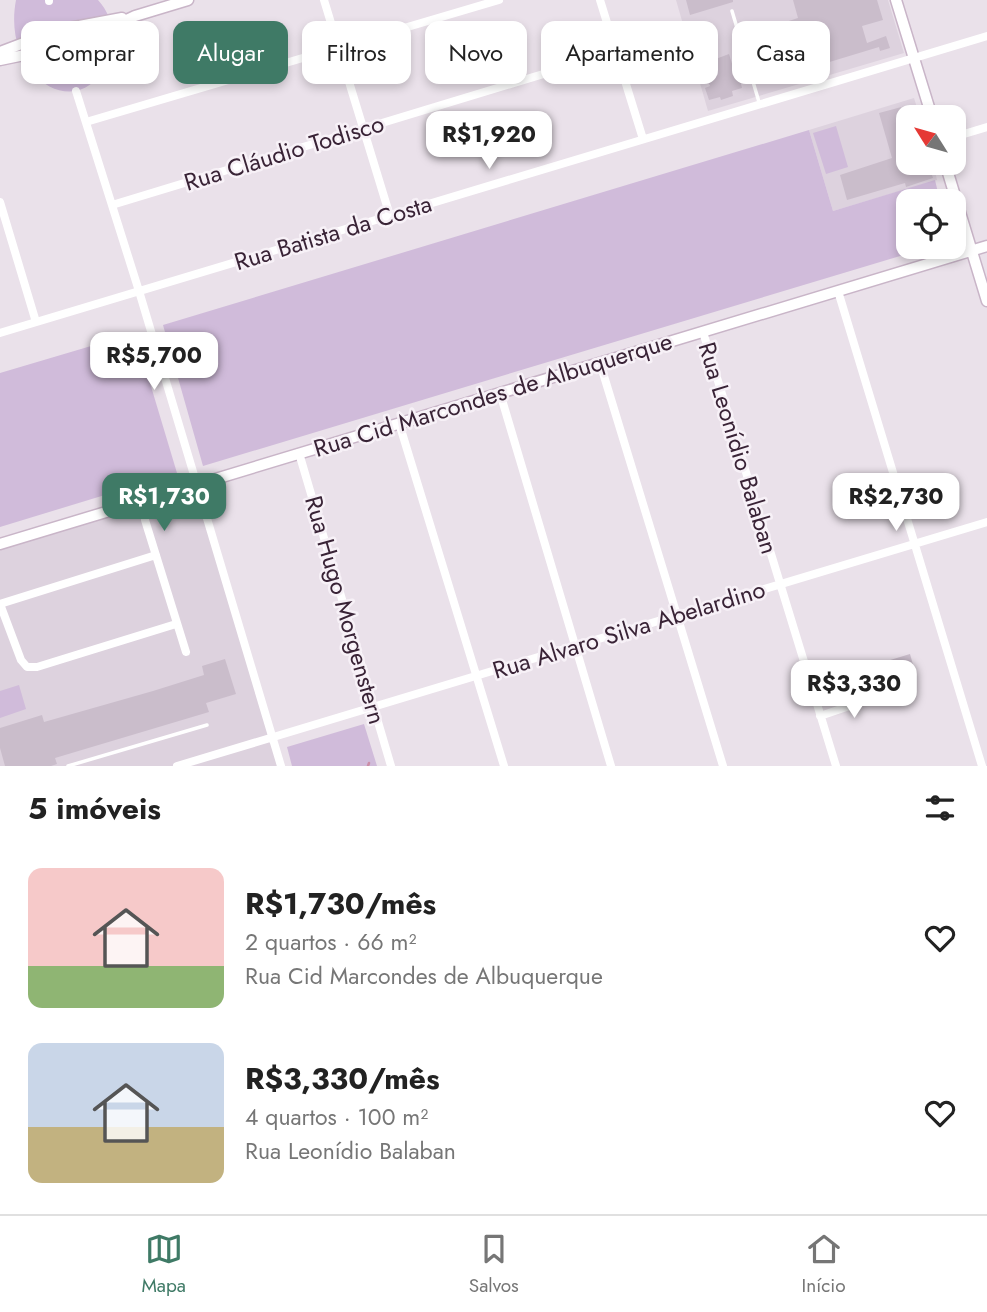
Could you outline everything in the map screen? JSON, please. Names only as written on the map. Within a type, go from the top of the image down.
[{"type":"street","points":[[0,52],[58,30],[135,16],[188,0]]},
{"type":"street","points":[[324,0],[330,21]]},
{"type":"street","points":[[411,26],[499,0]]},
{"type":"street","points":[[600,0],[607,21]]},
{"type":"street","points":[[896,0],[928,105]]},
{"type":"street","points":[[0,60],[63,47],[135,16]]},
{"type":"street","name":"Rua Batista da Costa","points":[[0,333],[987,36]]},
{"type":"street","points":[[86,122],[302,59]]},
{"type":"street","name":"Rua Cláudio Todisco","points":[[112,205],[541,75]]},
{"type":"street","points":[[349,84],[390,216]]},
{"type":"street","points":[[627,84],[643,139]]},
{"type":"street","points":[[76,91],[139,291],[281,766]]},
{"type":"street","points":[[966,133],[987,127]]},
{"type":"street","points":[[949,175],[987,301]]},
{"type":"street","points":[[0,202],[36,322]]},
{"type":"street","name":"Rua Cid Marcondes de Albuquerque","points":[[0,544],[987,246]]},
{"type":"street","points":[[838,291],[982,766]]},
{"type":"street","name":"Rua Leonídio Balaban","points":[[702,332],[836,766]]},
{"type":"street","points":[[600,363],[723,766]]},
{"type":"street","points":[[500,393],[611,766]]},
{"type":"street","points":[[399,423],[504,766]]},
{"type":"street","name":"Rua Hugo Morgenstern","points":[[299,453],[391,766]]},
{"type":"street","points":[[145,520],[186,652]]},
{"type":"street","name":"Rua Alvaro Silva Abelardino","points":[[177,766],[987,522]]},
{"type":"street","points":[[156,555],[0,604],[21,660],[27,667],[37,667],[176,624]]},
{"type":"street","points":[[820,716],[879,696]]},
{"type":"lane","points":[[732,11],[760,104]]},
{"type":"lane","points":[[68,766],[207,725]]},
{"type":"shaded area","points":[[16,0],[98,0],[110,21],[21,21],[21,55],[15,30]]},
{"type":"shaded area","points":[[676,0],[888,0],[904,53],[830,75],[830,21],[732,21],[732,84],[799,84],[708,111],[700,84],[718,84],[718,21],[682,21]]},
{"type":"shaded area","points":[[47,84],[89,84],[85,88],[68,91]]},
{"type":"shaded area","points":[[914,98],[916,105],[896,105],[896,175],[936,175],[937,180],[907,189],[896,189],[896,192],[833,211],[809,130]]},
{"type":"shaded area","points":[[836,126],[848,167],[826,174],[813,133]]},
{"type":"shaded area","points":[[809,130],[833,211],[896,192],[896,257],[203,466],[163,325]]},
{"type":"shaded area","points":[[935,180],[937,189],[905,189]]},
{"type":"shaded area","points":[[135,333],[177,473],[0,527],[0,373]]},
{"type":"shaded area","points":[[197,484],[281,766],[0,766],[0,544]]},
{"type":"shaded area","points":[[19,685],[26,709],[0,718],[0,691]]},
{"type":"shaded area","points":[[364,724],[377,766],[292,766],[287,747]]},
{"type":"building","points":[[686,0],[733,0],[733,2],[690,15]]},
{"type":"building","points":[[793,0],[877,0],[883,20],[862,26],[867,43],[886,36],[890,48],[880,51],[879,47],[830,62],[830,21],[789,21],[798,18]]},
{"type":"building","points":[[729,54],[732,84],[741,84],[742,88],[732,91],[733,96],[709,100],[705,88],[709,84],[718,84],[718,58]]},
{"type":"building","points":[[896,108],[896,175],[932,175],[933,178],[847,200],[840,175],[892,158],[879,113]]},
{"type":"building","points":[[910,654],[914,668],[881,678],[877,664]]},
{"type":"building","points":[[225,659],[236,694],[206,703],[209,712],[55,758],[57,764],[51,766],[5,766],[0,748],[0,728],[42,715],[44,722],[153,691],[204,675],[202,666]]}]
